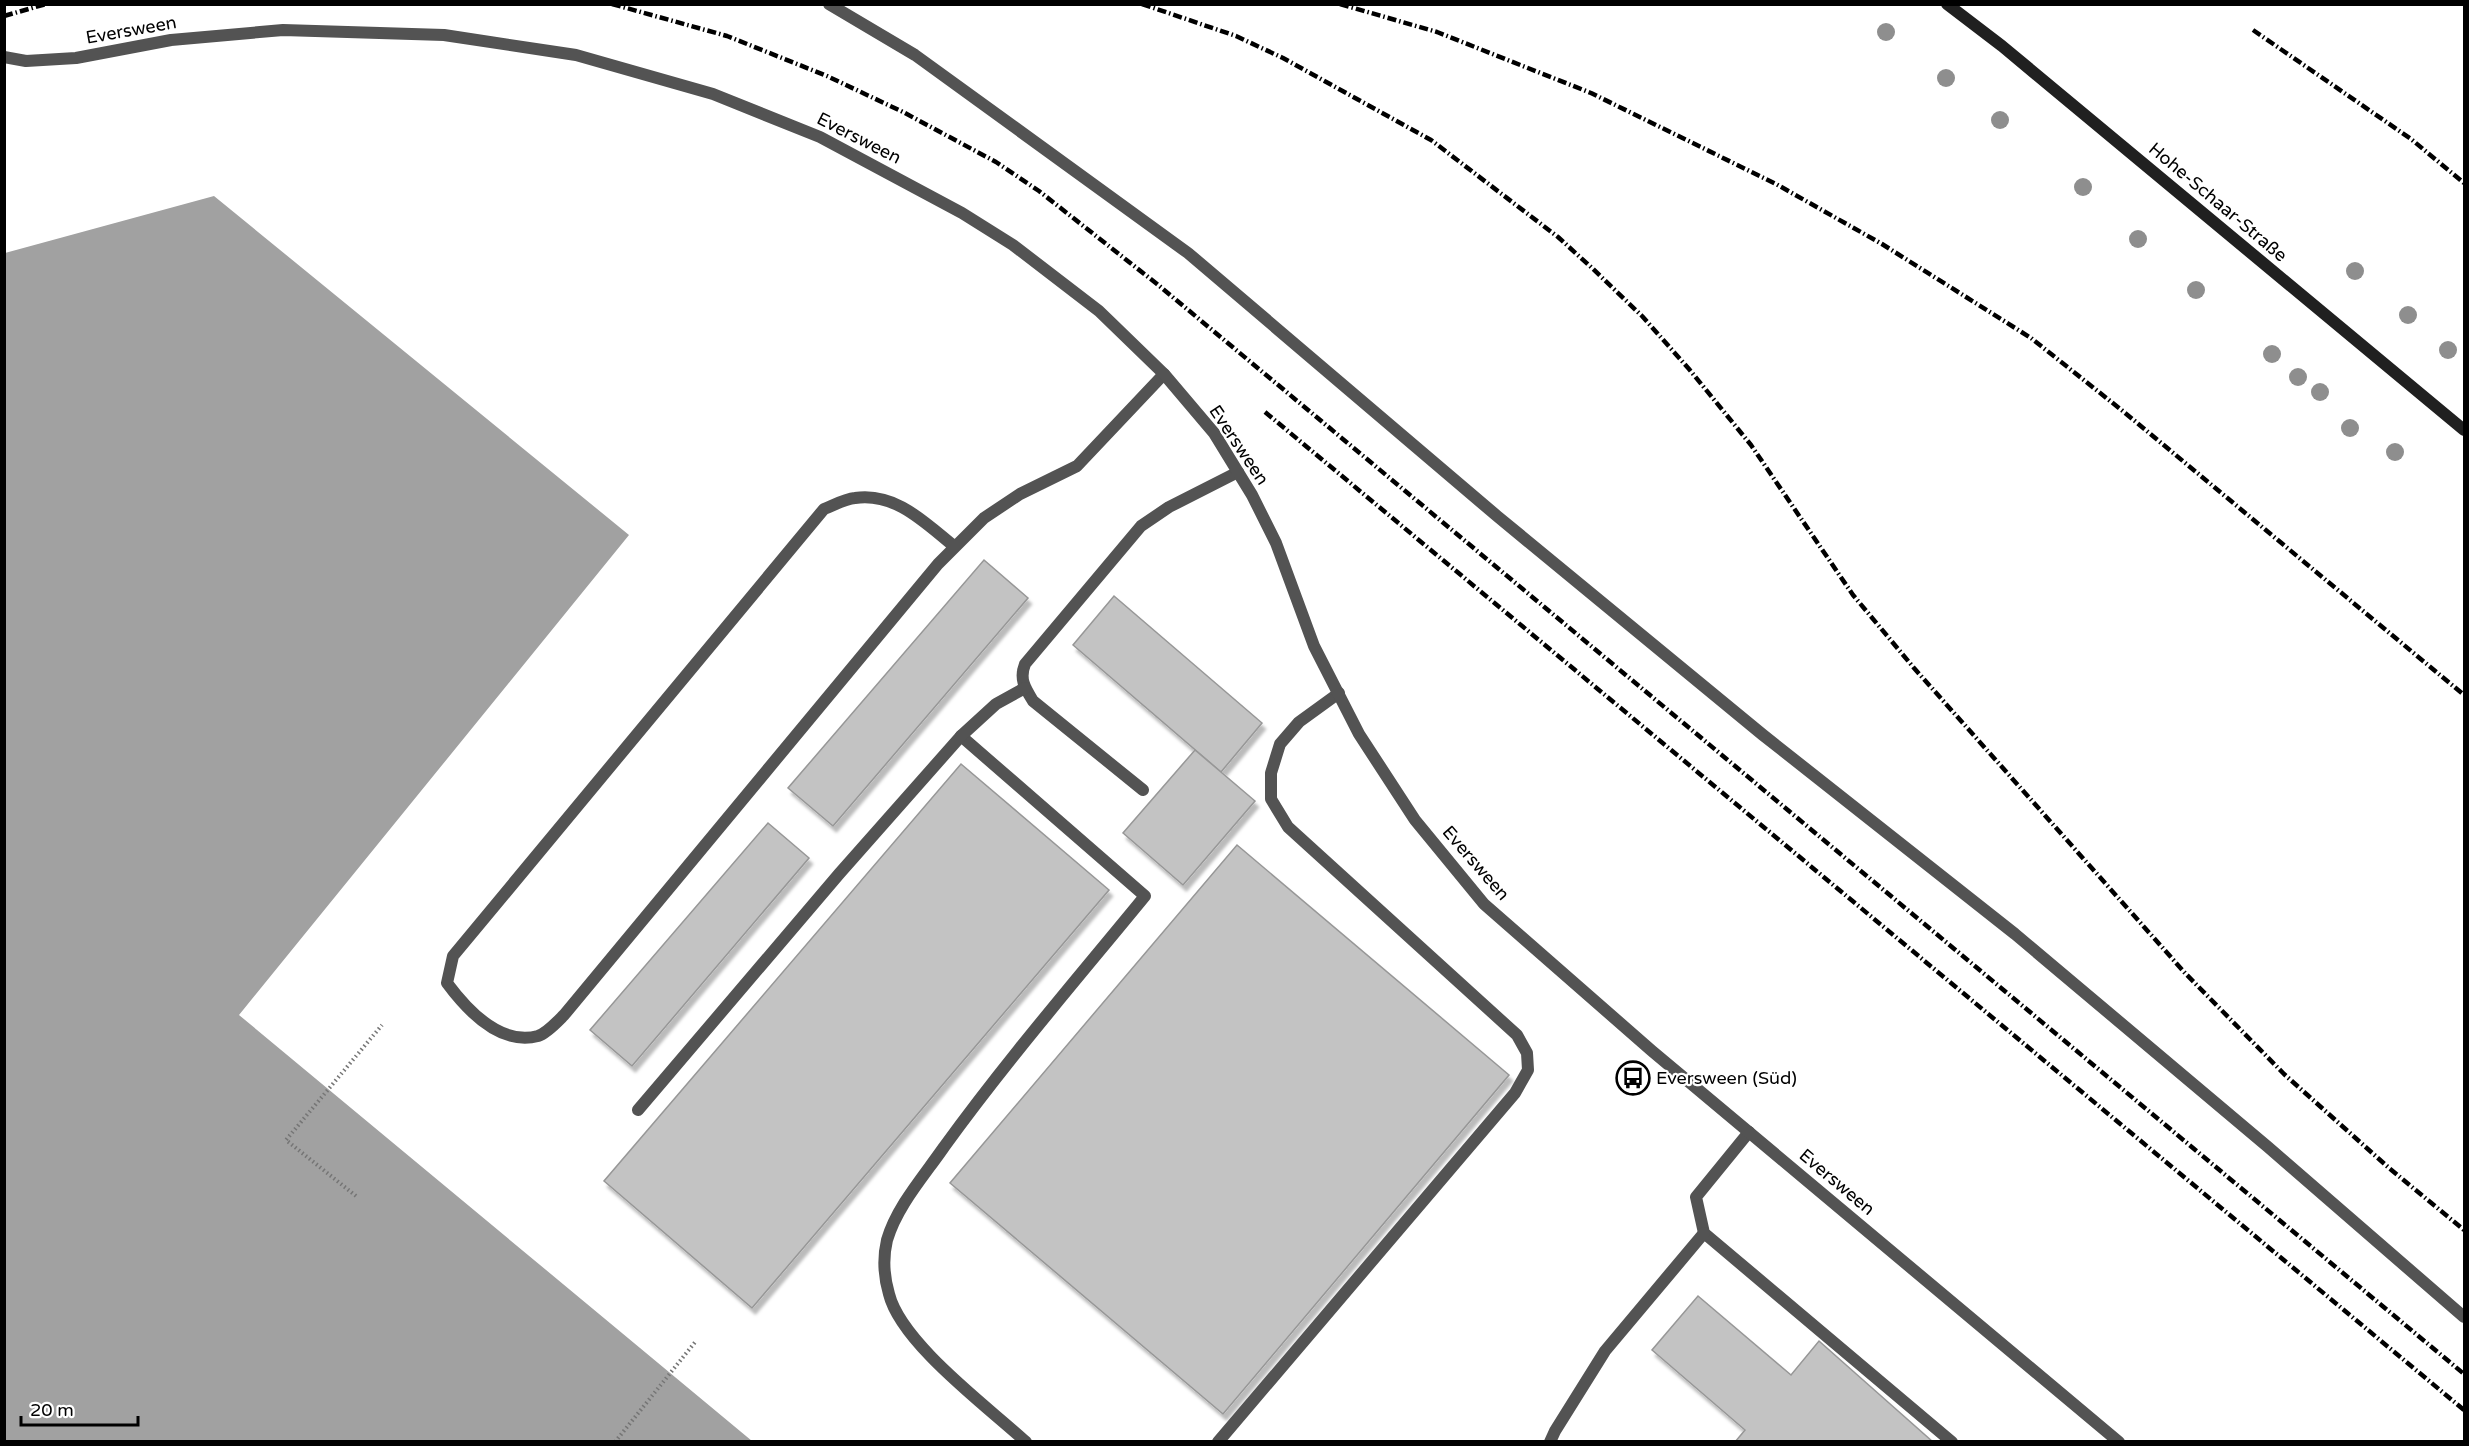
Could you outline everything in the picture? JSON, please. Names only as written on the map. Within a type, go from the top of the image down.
[{"type":"main road","name":"Hohe-Schaar-Straße","points":[[1947,4],[2002,46],[2464,430]]},
{"type":"street","points":[[829,4],[915,55],[1188,253],[1515,531],[1772,742],[2015,934],[2268,1147],[2464,1317]]},
{"type":"street","name":"Eversween","points":[[4,57],[26,61],[75,58],[171,40],[283,30],[444,35],[587,58],[713,94],[820,136],[962,213],[1013,246],[1099,311],[1164,374],[1214,433],[1276,543],[1314,646],[1359,734],[1415,820],[1484,904],[1652,1051],[2119,1442]]},
{"type":"street","points":[[955,547],[907,509],[879,496],[853,498],[824,509],[453,956],[447,982],[463,1004],[498,1032],[520,1038],[540,1035],[564,1016],[955,547],[993,512],[1020,494],[1077,466],[1164,374]]},
{"type":"street","points":[[1143,790],[1033,701],[1024,688],[1021,675],[1025,664],[1141,526],[1169,507],[1238,472]]},
{"type":"street","points":[[638,1110],[839,874],[961,736],[996,704],[1024,688]]},
{"type":"street","points":[[1218,1442],[1464,1155],[1515,1093],[1528,1070],[1527,1053],[1517,1035],[1288,827],[1271,800],[1271,772],[1280,744],[1299,722],[1339,693]]},
{"type":"street","points":[[961,736],[1145,896],[973,1107],[909,1196],[888,1238],[884,1259],[889,1295],[903,1324],[919,1346],[1026,1442]]},
{"type":"street","points":[[1749,1132],[1696,1197],[1704,1233],[1952,1442]]},
{"type":"street","points":[[1550,1442],[1605,1351],[1704,1233]]},
{"type":"path","points":[[356,1196],[286,1140],[382,1025]]},
{"type":"path","points":[[615,1442],[696,1341]]},
{"type":"shaded area","points":[[214,196],[629,535],[239,1015],[752,1441],[5,1441],[5,253]]},
{"type":"building","points":[[984,560],[1028,598],[833,826],[788,788]]},
{"type":"building","points":[[1114,596],[1262,723],[1221,772],[1073,645]]},
{"type":"building","points":[[1195,750],[1255,801],[1183,885],[1123,833]]},
{"type":"building","points":[[961,764],[1109,890],[752,1308],[604,1181]]},
{"type":"building","points":[[768,823],[809,858],[632,1066],[590,1030]]},
{"type":"building","points":[[1237,845],[1509,1075],[1223,1414],[950,1183]]},
{"type":"building","points":[[1698,1296],[1791,1375],[1819,1341],[1933,1442],[1735,1442],[1745,1430],[1652,1350]]},
{"type":"railway","points":[[4,16],[46,4]]},
{"type":"railway","points":[[612,4],[727,36],[827,76],[903,112],[996,162],[1039,191],[1157,284],[2464,1374]]},
{"type":"railway","points":[[1142,4],[1236,36],[1283,58],[1431,140],[1558,237],[1592,268],[1642,316],[1751,445],[1853,595],[1914,668],[2185,973],[2284,1074],[2389,1168],[2464,1230]]},
{"type":"railway","points":[[1340,4],[1437,32],[1591,93],[1776,184],[1882,244],[2031,338],[2124,412],[2464,695]]},
{"type":"railway","points":[[2253,30],[2411,139],[2464,183]]},
{"type":"railway","points":[[1265,412],[2464,1410]]},
{"type":"place","name":"Eversween (Süd)","points":[[1633,1078]]}]
